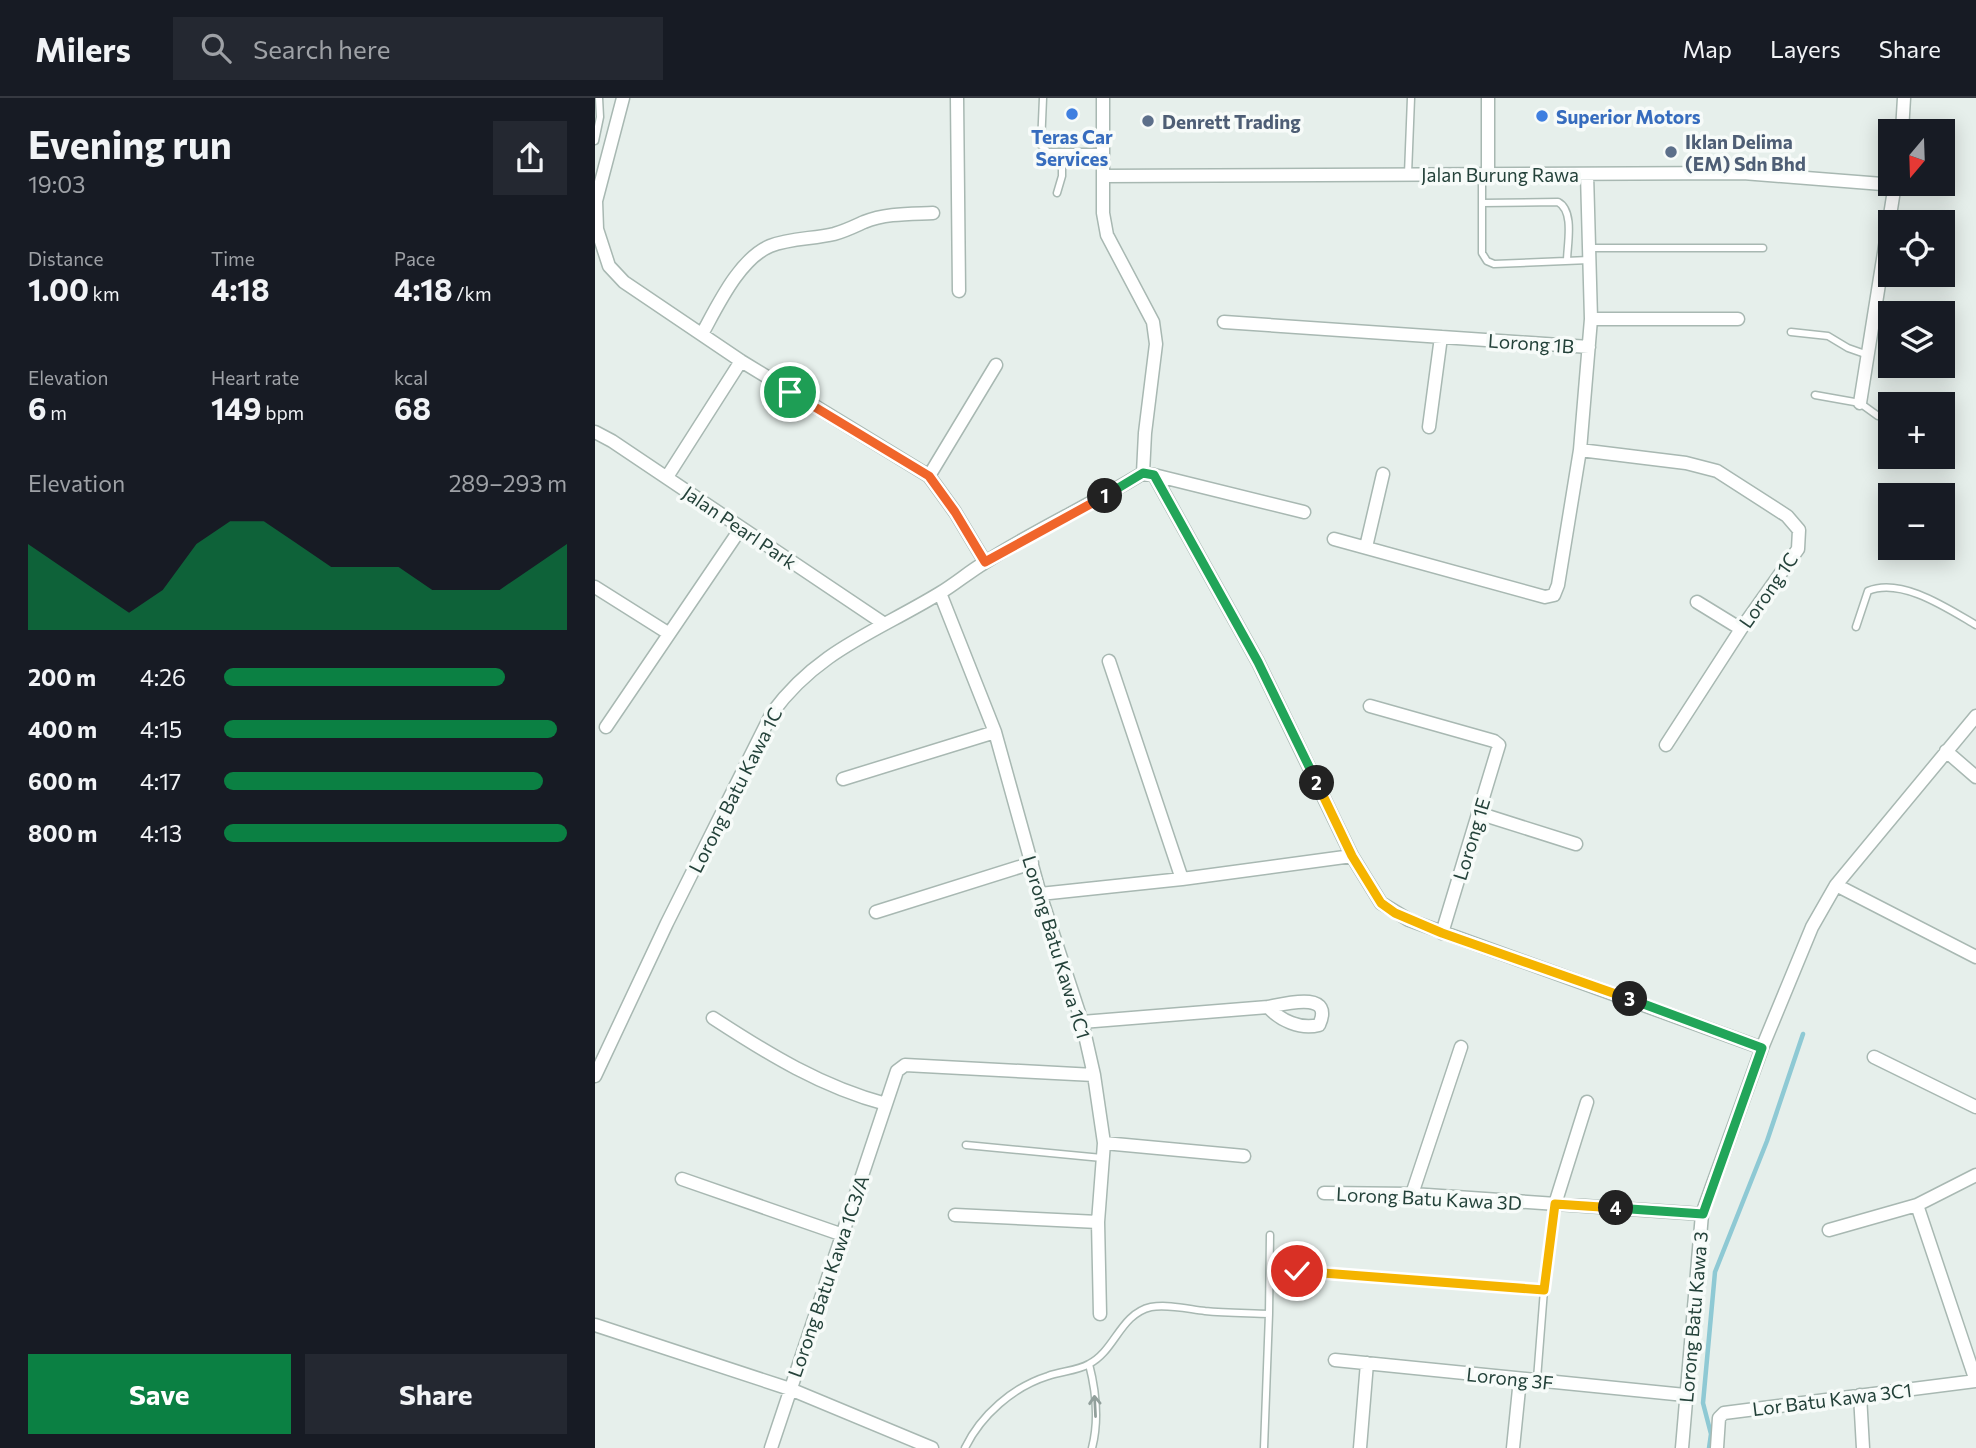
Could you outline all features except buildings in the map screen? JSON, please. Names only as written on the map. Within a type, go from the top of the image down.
[{"type":"street","points":[[623,98],[599,173],[596,201],[597,229],[609,267],[624,282],[741,361],[929,476],[955,512],[985,562]]},
{"type":"street","points":[[957,98],[959,291]]},
{"type":"street","points":[[1103,98],[1103,213],[1107,235],[1153,322],[1156,344],[1145,433],[1149,474],[1258,662],[1352,856],[1381,903],[1409,920],[1442,933],[1762,1048]]},
{"type":"street","points":[[1485,173],[1488,98]]},
{"type":"street","points":[[1903,119],[1904,98]]},
{"type":"street","name":"Jalan Burung Rawa","points":[[1103,176],[1744,173],[1878,183]]},
{"type":"street","points":[[1587,174],[1591,319],[1589,347]]},
{"type":"street","points":[[1860,403],[1893,196]]},
{"type":"street","points":[[702,334],[736,277],[760,252],[770,246],[832,234],[864,222],[895,215],[933,214]]},
{"type":"street","points":[[1591,319],[1738,319]]},
{"type":"street","name":"Lorong 1B","points":[[1224,322],[1589,347],[1580,450],[1560,574],[1554,595],[1545,597],[1366,547]]},
{"type":"street","points":[[1429,427],[1441,337]]},
{"type":"street","points":[[667,477],[741,361]]},
{"type":"street","points":[[929,476],[996,365]]},
{"type":"street","name":"Jalan Pearl Park","points":[[595,432],[667,477],[883,623]]},
{"type":"street","name":"Lorong 1C","points":[[1580,450],[1686,463],[1717,471],[1787,516],[1800,530],[1798,549],[1741,629],[1665,745]]},
{"type":"street","points":[[1149,474],[1304,512]]},
{"type":"street","name":"Lorong Batu Kawa 1C","points":[[596,1074],[667,923],[772,713],[801,677],[883,623],[940,593],[985,562],[1149,474]]},
{"type":"street","points":[[1334,538],[1366,547],[1383,474]]},
{"type":"street","points":[[606,727],[741,528]]},
{"type":"street","points":[[595,587],[668,633]]},
{"type":"street","name":"Lorong Batu Kawa 1C1","points":[[940,593],[995,732],[1040,894],[1082,1022],[1094,1075],[1104,1143],[1098,1222],[1100,1314]]},
{"type":"street","points":[[1697,602],[1741,629]]},
{"type":"street","points":[[1109,661],[1182,879]]},
{"type":"street","name":"Lorong 1E","points":[[1370,706],[1494,741],[1499,746],[1442,933]]},
{"type":"street","name":"Lorong Batu Kawa 3","points":[[1682,1448],[1703,1214],[1762,1048],[1812,927],[1836,886],[1976,716]]},
{"type":"street","points":[[843,779],[995,732]]},
{"type":"street","points":[[1946,751],[1976,777]]},
{"type":"street","points":[[1478,813],[1576,844]]},
{"type":"street","points":[[1040,894],[1182,879],[1352,856]]},
{"type":"street","points":[[876,912],[1032,863]]},
{"type":"street","points":[[1836,886],[1976,957]]},
{"type":"street","points":[[1082,1022],[1268,1007]]},
{"type":"street","points":[[713,1018],[794,1069],[886,1104]]},
{"type":"street","points":[[1412,1194],[1461,1047]]},
{"type":"street","points":[[1874,1057],[1976,1107]]},
{"type":"street","name":"Lorong Batu Kawa 1C3/A","points":[[771,1448],[897,1071],[905,1065],[1094,1075]]},
{"type":"street","points":[[1555,1204],[1587,1102]]},
{"type":"street","points":[[1104,1143],[1244,1156]]},
{"type":"street","points":[[1829,1230],[1917,1205],[1976,1175]]},
{"type":"street","points":[[682,1179],[843,1236]]},
{"type":"street","name":"Lorong Batu Kawa 3D","points":[[1324,1193],[1412,1194],[1703,1214]]},
{"type":"street","points":[[1917,1205],[1976,1381]]},
{"type":"street","points":[[955,1215],[1098,1222]]},
{"type":"street","points":[[595,1325],[790,1389],[932,1448]]},
{"type":"street","name":"Lorong 3F","points":[[1335,1360],[1685,1395]]},
{"type":"street","points":[[1360,1448],[1367,1363]]},
{"type":"street","points":[[1513,1448],[1520,1379]]},
{"type":"street","name":"Lor Batu Kawa 3C1","points":[[1717,1448],[1719,1418],[1724,1413],[1976,1381]]},
{"type":"street","points":[[1860,1395],[1863,1448]]},
{"type":"lane","points":[[595,141],[600,117],[599,98]]},
{"type":"lane","points":[[1043,98],[1041,145],[1048,152],[1102,152]]},
{"type":"lane","points":[[1408,174],[1411,98]]},
{"type":"lane","points":[[1057,193],[1061,185],[1062,152]]},
{"type":"lane","points":[[1485,173],[1482,253],[1487,261],[1494,264],[1567,261],[1589,254],[1763,248]]},
{"type":"lane","points":[[1482,203],[1558,202],[1564,206],[1568,213],[1567,261]]},
{"type":"lane","points":[[1791,332],[1828,336],[1848,348],[1868,355]]},
{"type":"lane","points":[[1815,395],[1860,403],[1878,416]]},
{"type":"lane","points":[[1856,627],[1868,591],[1881,585],[1928,598],[1976,625]]},
{"type":"lane","points":[[966,1145],[1102,1158]]},
{"type":"lane","points":[[1537,1380],[1544,1290],[1555,1204]]},
{"type":"lane","points":[[1264,1448],[1270,1235]]},
{"type":"lane","points":[[1297,1271],[1544,1290]]},
{"type":"lane","points":[[965,1448],[997,1405],[1028,1384],[1090,1364],[1137,1313],[1152,1307],[1269,1314]]},
{"type":"lane","points":[[1090,1364],[1096,1419],[1092,1448]]},
{"type":"waterway","points":[[1709,1448],[1711,1434],[1703,1403],[1715,1272],[1767,1141],[1803,1034]]},
{"type":"place","name":"Teras Car Services","points":[[1072,114]]},
{"type":"place","name":"Superior Motors","points":[[1542,116]]},
{"type":"place","name":"Denrett Trading","points":[[1148,121]]},
{"type":"place","name":"Iklan Delima (EM) Sdn Bhd","points":[[1671,152]]},
{"type":"route","points":[[790,392],[929,476],[955,512],[985,562],[1143,473],[1154,475],[1258,662],[1352,856],[1381,903],[1409,920],[1762,1048],[1703,1214],[1555,1204],[1544,1290],[1297,1271]]}]
